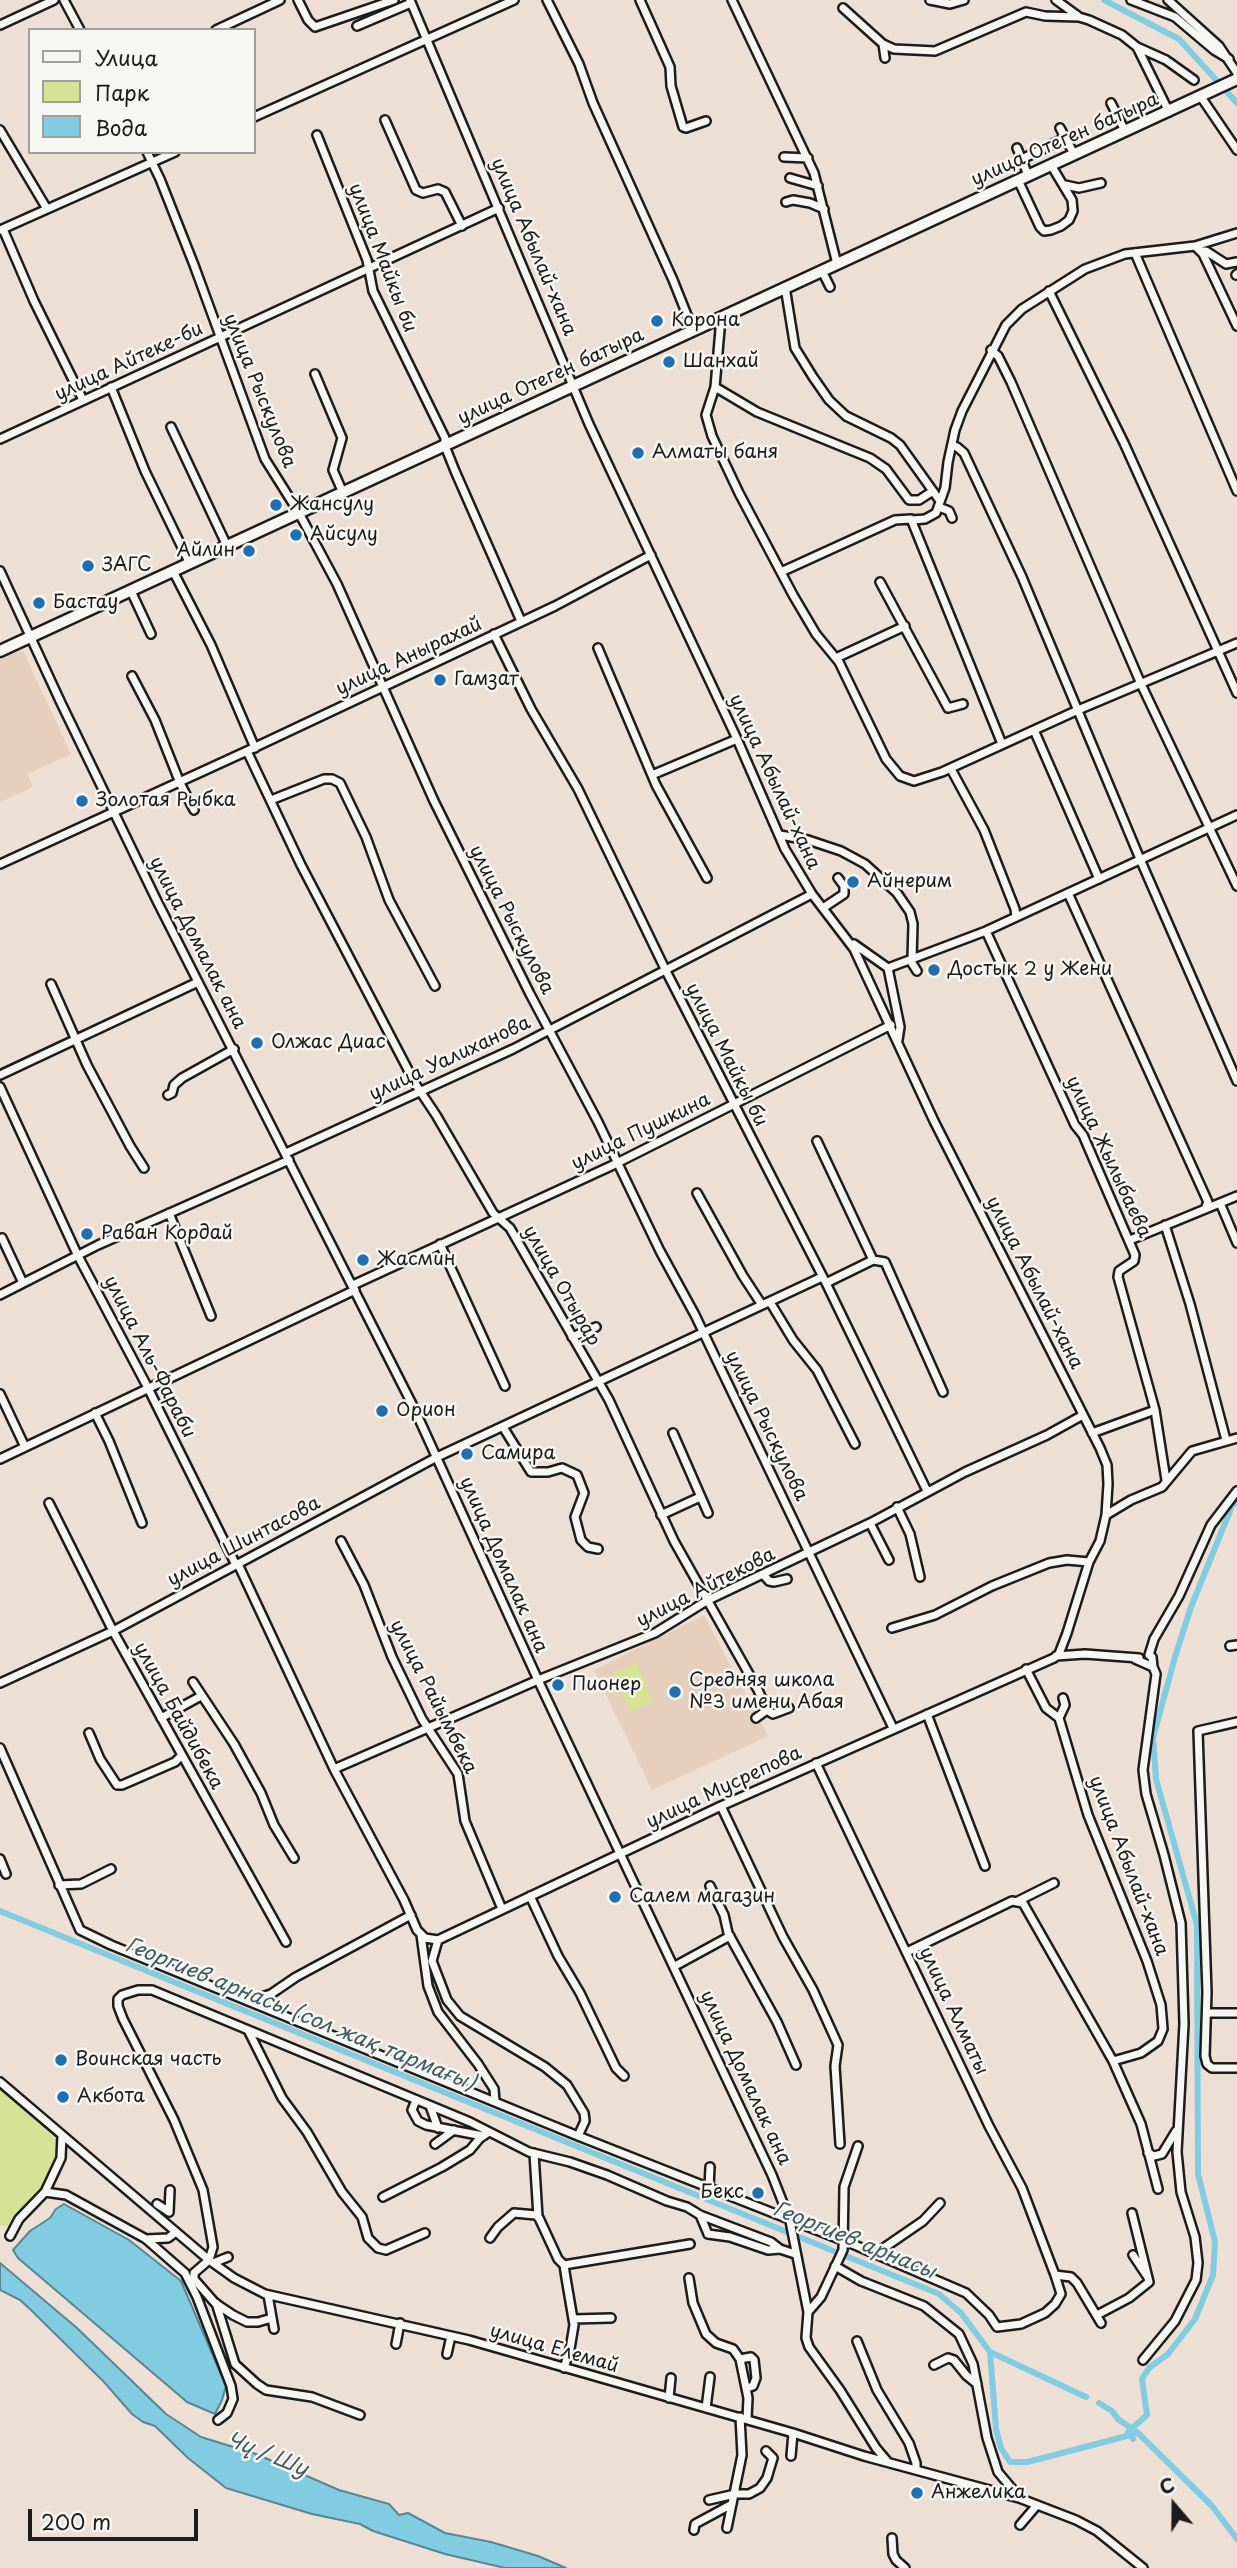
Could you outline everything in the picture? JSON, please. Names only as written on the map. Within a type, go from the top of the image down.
[{"type":"main road","name":"улица Отеген батыра","points":[[0,651],[1237,79]]},
{"type":"street","points":[[0,24],[54,0]]},
{"type":"street","points":[[65,0],[79,28]]},
{"type":"street","points":[[220,28],[280,0]]},
{"type":"street","points":[[298,0],[308,20],[315,27],[394,0]]},
{"type":"street","points":[[256,116],[428,40],[499,3],[514,0]]},
{"type":"street","points":[[547,0],[579,64],[593,103],[673,280],[692,330]]},
{"type":"street","points":[[640,0],[670,67],[671,86],[683,127],[706,121]]},
{"type":"street","points":[[732,0],[808,158],[818,186],[837,264]]},
{"type":"street","points":[[930,0],[950,4],[964,0]]},
{"type":"street","points":[[1056,0],[1079,17],[1111,29],[1137,47],[1166,60],[1194,80]]},
{"type":"street","points":[[1131,0],[1175,17],[1229,59]]},
{"type":"street","points":[[1168,0],[1219,46],[1237,73]]},
{"type":"street","points":[[357,26],[411,2]]},
{"type":"street","name":"улица Абылай-хана","points":[[411,2],[590,424],[797,871],[850,942],[938,1130],[1107,1465],[1106,1516],[1100,1541],[1089,1562],[1067,1633],[1056,1656]]},
{"type":"street","points":[[844,8],[884,44],[894,49],[941,50],[1026,12],[1045,16],[1079,17]]},
{"type":"street","points":[[884,44],[885,58]]},
{"type":"street","points":[[1137,47],[1169,112]]},
{"type":"street","points":[[1201,97],[1237,150]]},
{"type":"street","points":[[1111,103],[1125,131]]},
{"type":"street","points":[[385,120],[415,190],[423,193],[438,189],[445,192],[462,226]]},
{"type":"street","points":[[1060,128],[1074,154]]},
{"type":"street","points":[[0,130],[47,209]]},
{"type":"street","name":"улица Майкы би","points":[[317,135],[368,269],[373,290],[444,438],[445,446],[521,621]]},
{"type":"street","points":[[1022,159],[1065,138]]},
{"type":"street","points":[[1017,148],[1028,175]]},
{"type":"street","name":"улица Рыскулова","points":[[147,154],[194,265],[265,459],[299,513],[337,584],[434,802],[703,1333],[893,1728]]},
{"type":"street","points":[[83,400],[1,229],[170,154]]},
{"type":"street","points":[[784,158],[808,158]]},
{"type":"street","points":[[1018,180],[1040,227],[1051,230],[1069,220],[1073,211],[1072,200],[1051,165]]},
{"type":"street","points":[[790,178],[818,186]]},
{"type":"street","points":[[1065,186],[1079,188],[1101,184]]},
{"type":"street","points":[[786,202],[793,200],[810,203],[824,209]]},
{"type":"street","name":"улица Айтеке-би","points":[[0,439],[499,208]]},
{"type":"street","points":[[1198,249],[1237,233]]},
{"type":"street","points":[[1198,249],[1237,326]]},
{"type":"street","points":[[781,572],[895,520],[914,522],[931,517],[945,488],[952,445],[962,411],[991,350],[1013,317],[1049,291],[1098,262],[1135,253],[1198,249],[1226,264],[1237,262]]},
{"type":"street","points":[[1135,253],[1237,491]]},
{"type":"street","points":[[822,271],[830,287]]},
{"type":"street","points":[[785,287],[795,348],[829,400],[846,416],[900,445],[933,491],[939,504],[949,511],[952,518]]},
{"type":"street","points":[[1049,291],[1124,443],[1237,693]]},
{"type":"street","points":[[721,318],[715,387],[706,415],[712,436],[739,494],[816,634],[836,658],[894,771],[908,781],[951,769],[1079,710],[1237,643]]},
{"type":"street","points":[[991,350],[998,356],[1011,382],[1141,684],[1237,886]]},
{"type":"street","points":[[315,374],[342,442],[333,470],[342,493]]},
{"type":"street","points":[[111,387],[145,471],[190,564]]},
{"type":"street","points":[[715,387],[757,412],[870,458],[886,469],[909,500],[919,500],[933,491]]},
{"type":"street","points":[[171,427],[228,546]]},
{"type":"street","points":[[952,445],[964,453],[1022,577],[1140,859],[1237,1081]]},
{"type":"street","points":[[914,522],[1002,744]]},
{"type":"street","name":"улица Анырахай","points":[[0,864],[180,783],[494,634],[651,555]]},
{"type":"street","name":"улица Домалак ана","points":[[0,571],[114,812],[437,1457],[538,1680],[772,2175],[790,2224],[795,2254]]},
{"type":"street","name":"улица Отырар","points":[[173,572],[211,645],[271,800],[307,878],[420,1092],[496,1218],[510,1228],[599,1382],[661,1515],[766,1710]]},
{"type":"street","points":[[880,582],[948,708],[963,704]]},
{"type":"street","points":[[131,591],[150,634]]},
{"type":"street","points":[[836,658],[905,626]]},
{"type":"street","name":"улица Майкы би","points":[[494,634],[531,709],[578,789],[666,971],[824,1280],[927,1491]]},
{"type":"street","points":[[598,648],[652,775],[707,878]]},
{"type":"street","points":[[132,676],[155,720],[180,783],[194,810]]},
{"type":"street","points":[[1034,730],[1099,879]]},
{"type":"street","points":[[652,775],[737,739]]},
{"type":"street","points":[[951,769],[984,830],[1016,917]]},
{"type":"street","points":[[271,800],[324,779],[340,783],[366,838],[389,900],[435,986]]},
{"type":"street","points":[[888,968],[986,931],[1237,815]]},
{"type":"street","points":[[780,835],[808,840],[841,851],[865,863],[897,893],[913,924],[914,948],[911,959],[917,971]]},
{"type":"street","points":[[823,908],[844,894],[844,886],[838,878]]},
{"type":"street","points":[[1068,893],[1208,1202],[1205,1209]]},
{"type":"street","name":"улица Уалиханова","points":[[0,1295],[77,1254],[169,1213],[549,1030],[812,894]]},
{"type":"street","name":"улица Жылыбаева","points":[[986,931],[1130,1240],[1135,1259],[1119,1270],[1118,1277],[1154,1410],[1166,1480]]},
{"type":"street","points":[[850,942],[888,968],[901,1030],[898,1040]]},
{"type":"street","points":[[0,1075],[198,982]]},
{"type":"street","points":[[51,984],[76,1041],[144,1168]]},
{"type":"street","name":"улица Пушкина","points":[[0,1459],[440,1244],[617,1163],[891,1025]]},
{"type":"street","points":[[168,1095],[182,1077],[233,1049]]},
{"type":"street","name":"улица Аль-Фараби","points":[[0,1087],[77,1254],[237,1564],[334,1769],[421,1935],[428,1986],[438,2012],[478,2064],[494,2090],[495,2101]]},
{"type":"street","points":[[817,1141],[873,1260],[882,1260],[887,1264],[943,1392]]},
{"type":"street","points":[[697,1193],[743,1276],[817,1370],[855,1444]]},
{"type":"street","points":[[1130,1240],[1237,1196]]},
{"type":"street","points":[[1220,1203],[1237,1243]]},
{"type":"street","points":[[169,1213],[211,1316]]},
{"type":"street","points":[[1166,1225],[1226,1440]]},
{"type":"street","points":[[2,1238],[23,1283]]},
{"type":"street","points":[[440,1244],[505,1386]]},
{"type":"street","name":"улица Шинтасова","points":[[0,1683],[113,1632],[437,1457],[766,1304],[873,1260]]},
{"type":"street","points":[[572,1337],[596,1327]]},
{"type":"street","points":[[0,1394],[25,1447]]},
{"type":"street","points":[[1092,1433],[1154,1410]]},
{"type":"street","points":[[95,1413],[142,1522]]},
{"type":"street","name":"улица Айтекова","points":[[334,1769],[538,1680],[655,1633],[708,1601],[870,1523],[927,1491],[1047,1436],[1083,1415]]},
{"type":"street","points":[[503,1427],[531,1472],[548,1472],[562,1468],[577,1475],[584,1493],[576,1517],[581,1540],[588,1547],[598,1549]]},
{"type":"street","points":[[673,1433],[708,1513]]},
{"type":"street","points":[[1106,1516],[1131,1500],[1162,1487],[1192,1451],[1237,1438]]},
{"type":"street","points":[[1149,1656],[1154,1639],[1179,1596],[1211,1525],[1237,1491]]},
{"type":"street","points":[[661,1515],[700,1497]]},
{"type":"street","name":"улица Байдибека","points":[[49,1503],[113,1632],[286,1941]]},
{"type":"street","points":[[897,1507],[910,1534],[920,1577]]},
{"type":"street","points":[[870,1523],[889,1560]]},
{"type":"street","name":"улица Райымбека","points":[[341,1541],[364,1585],[392,1657],[429,1728],[458,1774],[465,1821],[502,1909]]},
{"type":"street","points":[[892,1628],[934,1615],[992,1586],[1049,1563],[1068,1560],[1089,1562]]},
{"type":"street","points":[[763,1574],[769,1581],[787,1579]]},
{"type":"street","points":[[1026,1669],[1056,1656],[1085,1654],[1135,1659],[1149,1656]]},
{"type":"street","points":[[1143,2361],[1175,2321],[1196,2280],[1198,2263],[1195,2237],[1181,2192],[1177,2152],[1184,2024],[1183,1938],[1174,1891],[1146,1794],[1143,1770],[1156,1674],[1152,1657],[1149,1656]]},
{"type":"street","points":[[1135,1659],[1153,1667]]},
{"type":"street","name":"улица Абылай-хана","points":[[1026,1669],[1046,1708],[1059,1718],[1088,1815],[1147,1961],[1164,2017],[1161,2036],[1153,2045],[1141,2053],[1112,2062]]},
{"type":"street","name":"улица Мусрепова","points":[[438,1940],[721,1806],[1026,1669]]},
{"type":"street","name":"улица Байдибека","points":[[193,1682],[234,1744],[261,1793],[274,1825],[294,1858]]},
{"type":"street","points":[[161,1718],[201,1696]]},
{"type":"street","points":[[1059,1718],[1065,1705],[1063,1698]]},
{"type":"street","points":[[756,1718],[766,1710],[772,1714],[789,1708]]},
{"type":"street","points":[[927,1714],[985,1866]]},
{"type":"street","points":[[1237,1722],[1198,1731],[1207,2063],[1212,2068],[1237,2068]]},
{"type":"street","points":[[89,1733],[100,1759],[117,1785],[175,1762],[182,1755]]},
{"type":"street","points":[[0,1748],[80,1930],[248,2002],[709,2188],[790,2224]]},
{"type":"street","name":"улица Алматы","points":[[790,2224],[842,2241],[966,2293],[989,2315],[997,2327],[1021,2324],[1045,2313],[1061,2294],[1022,2189],[989,2126],[816,1763]]},
{"type":"street","points":[[721,1806],[838,2045],[835,2066],[840,2144]]},
{"type":"street","points":[[0,1859],[6,1874]]},
{"type":"street","points":[[59,1885],[81,1884],[111,1869]]},
{"type":"street","points":[[1018,1901],[1054,1883]]},
{"type":"street","points":[[710,1886],[730,1936],[777,2022],[796,2065]]},
{"type":"street","points":[[530,1896],[616,2068],[624,2076]]},
{"type":"street","points":[[907,1952],[1012,1901],[1023,1903],[1112,2062],[1141,2124],[1158,2189]]},
{"type":"street","points":[[248,2002],[271,1994],[303,1973],[411,1915]]},
{"type":"street","points":[[421,1935],[438,1940],[432,1961],[447,2000],[460,2016],[545,2067],[567,2085],[584,2113],[585,2121],[578,2136]]},
{"type":"street","points":[[674,1966],[730,1936]]},
{"type":"street","points":[[211,2261],[212,2234],[203,2190],[174,2120],[118,2006],[118,1999],[122,1995],[138,1990],[152,1990],[430,2105],[486,2134],[534,2153],[607,2175],[795,2254],[808,2312],[806,2338],[809,2347],[887,2461]]},
{"type":"street","points":[[1207,2013],[1237,2013]]},
{"type":"street","points":[[249,2031],[282,2098],[307,2132],[342,2192],[362,2217],[368,2238],[378,2248],[386,2250],[425,2233]]},
{"type":"street","name":"улица Елемай","points":[[0,2082],[211,2261],[245,2284],[268,2295],[451,2336],[1019,2498],[1097,2531],[1143,2568]]},
{"type":"street","points":[[416,2100],[412,2110],[418,2121],[438,2128],[486,2134]]},
{"type":"street","points":[[430,2105],[438,2128]]},
{"type":"street","points":[[1148,2153],[1154,2156],[1162,2154],[1178,2127]]},
{"type":"street","points":[[435,2144],[455,2130]]},
{"type":"street","points":[[383,2197],[470,2150],[486,2134]]},
{"type":"street","points":[[10,2236],[19,2219],[45,2192],[61,2158],[62,2135]]},
{"type":"street","points":[[808,2312],[821,2297],[843,2250],[844,2187],[858,2146]]},
{"type":"street","points":[[534,2153],[538,2217],[558,2259],[564,2265],[573,2319],[573,2335],[564,2368]]},
{"type":"street","points":[[709,2188],[710,2167]]},
{"type":"street","points":[[157,2204],[169,2212],[170,2190]]},
{"type":"street","points":[[45,2192],[66,2195],[146,2239],[185,2273],[231,2386],[233,2399],[227,2413],[218,2420]]},
{"type":"street","points":[[875,2254],[923,2221],[940,2203]]},
{"type":"street","points":[[491,2238],[513,2209],[538,2217]]},
{"type":"street","points":[[1132,2213],[1149,2281]]},
{"type":"street","points":[[700,2215],[707,2237],[730,2237],[768,2250],[780,2249]]},
{"type":"street","points":[[158,2248],[176,2232]]},
{"type":"street","points":[[146,2239],[167,2238]]},
{"type":"street","points":[[564,2265],[690,2244]]},
{"type":"street","points":[[1133,2255],[1149,2281]]},
{"type":"street","points":[[228,2257],[211,2261],[194,2273],[194,2279],[215,2303],[247,2322],[272,2318]]},
{"type":"street","points":[[837,2265],[861,2281],[924,2306],[959,2334],[973,2364],[987,2438],[998,2472],[1019,2498]]},
{"type":"street","points":[[1055,2274],[1071,2277],[1099,2319],[1149,2281]]},
{"type":"street","points":[[689,2278],[693,2303],[706,2334],[716,2343],[733,2349],[740,2359],[747,2388],[742,2455],[727,2528]]},
{"type":"street","points":[[268,2295],[274,2329]]},
{"type":"street","points":[[215,2303],[235,2364],[257,2384],[265,2390],[312,2397],[360,2415]]},
{"type":"street","points":[[573,2319],[611,2318]]},
{"type":"street","points":[[396,2343],[400,2323]]},
{"type":"street","points":[[447,2354],[451,2336]]},
{"type":"street","points":[[857,2341],[877,2390],[909,2443],[916,2470]]},
{"type":"street","points":[[740,2359],[751,2357],[754,2360],[755,2378],[753,2386],[747,2388]]},
{"type":"street","points":[[933,2364],[948,2358],[954,2360],[978,2385]]},
{"type":"street","points":[[669,2398],[671,2378]]},
{"type":"street","points":[[706,2408],[710,2378]]},
{"type":"street","points":[[791,2456],[793,2433]]},
{"type":"street","points":[[709,2500],[749,2494],[760,2488],[767,2478],[773,2458],[766,2451]]},
{"type":"street","points":[[694,2530],[695,2524],[733,2504]]},
{"type":"street","points":[[1020,2525],[1037,2505]]},
{"type":"street","points":[[892,2538],[893,2554],[905,2568]]},
{"type":"shaded area","points":[[23,651],[71,754],[28,774],[33,787],[0,802],[0,659]]},
{"type":"shaded area","name":"Средняя школа №3 имени Абая","points":[[704,1615],[768,1736],[652,1790],[594,1670]]},
{"type":"green space","points":[[636,1663],[654,1701],[630,1712],[612,1674]]},
{"type":"green space","points":[[0,2088],[59,2141],[61,2149],[44,2190],[18,2213],[11,2226],[0,2226]]},
{"type":"water","points":[[64,2204],[129,2240],[181,2281],[226,2386],[215,2414],[187,2402],[18,2258],[13,2250],[30,2231],[50,2218],[56,2209]]},
{"type":"water","points":[[0,2263],[77,2328],[166,2414],[201,2437],[256,2454],[339,2490],[389,2504],[399,2515],[408,2513],[445,2533],[491,2542],[538,2556],[566,2568],[505,2568],[445,2554],[373,2531],[360,2524],[312,2514],[226,2488],[188,2458],[155,2426],[132,2414],[104,2382],[31,2310],[20,2300],[0,2290]]},
{"type":"waterway","points":[[1104,0],[1179,39],[1237,103]]},
{"type":"waterway","points":[[1133,2439],[1128,2432],[1147,2415],[1142,2379],[1149,2368],[1168,2354],[1195,2319],[1213,2275],[1215,2242],[1198,2174],[1197,1925],[1156,1779],[1153,1738],[1191,1607],[1232,1506],[1237,1501]]},
{"type":"waterway","name":"Георгиев арнасы (сол жақ тармағы)","points":[[0,1911],[939,2294],[961,2313],[990,2352],[1086,2397]]},
{"type":"waterway","name":"Георгиев арнасы (сол жақ тармағы)","points":[[990,2352],[996,2429],[1001,2448],[1010,2462],[1027,2462],[1138,2433]]},
{"type":"waterway","name":"Георгиев арнасы","points":[[1099,2403],[1138,2433],[1212,2506],[1237,2539]]},
{"type":"place","name":"Корона","points":[[657,321]]},
{"type":"place","name":"Шанхай","points":[[669,362]]},
{"type":"place","name":"Алматы баня","points":[[638,453]]},
{"type":"place","name":"Жансулу","points":[[276,505]]},
{"type":"place","name":"Айсулу","points":[[296,535]]},
{"type":"place","name":"Айлин","points":[[249,551]]},
{"type":"place","name":"ЗАГС","points":[[88,566]]},
{"type":"place","name":"Бастау","points":[[39,603]]},
{"type":"place","name":"Гамзат","points":[[440,680]]},
{"type":"place","name":"Золотая Рыбка","points":[[82,801]]},
{"type":"place","name":"Айнерим","points":[[853,882]]},
{"type":"place","name":"Достык 2 у Жени","points":[[934,970]]},
{"type":"place","name":"Олжас Диас","points":[[257,1043]]},
{"type":"place","name":"Раван Кордай","points":[[87,1234]]},
{"type":"place","name":"Жасмин","points":[[363,1260]]},
{"type":"place","name":"Орион","points":[[382,1411]]},
{"type":"place","name":"Самира","points":[[467,1454]]},
{"type":"place","name":"Пионер","points":[[558,1685]]},
{"type":"place","name":"Средняя школа №3 имени Абая","points":[[675,1692]]},
{"type":"place","name":"Салем магазин","points":[[615,1897]]},
{"type":"place","name":"Воинская часть","points":[[61,2060]]},
{"type":"place","name":"Акбота","points":[[63,2097]]},
{"type":"place","name":"Бекс","points":[[758,2193]]},
{"type":"place","name":"Анжелика","points":[[917,2493]]},
{"type":"water label","name":"Чү / Шу","points":[[267,2455]]}]
